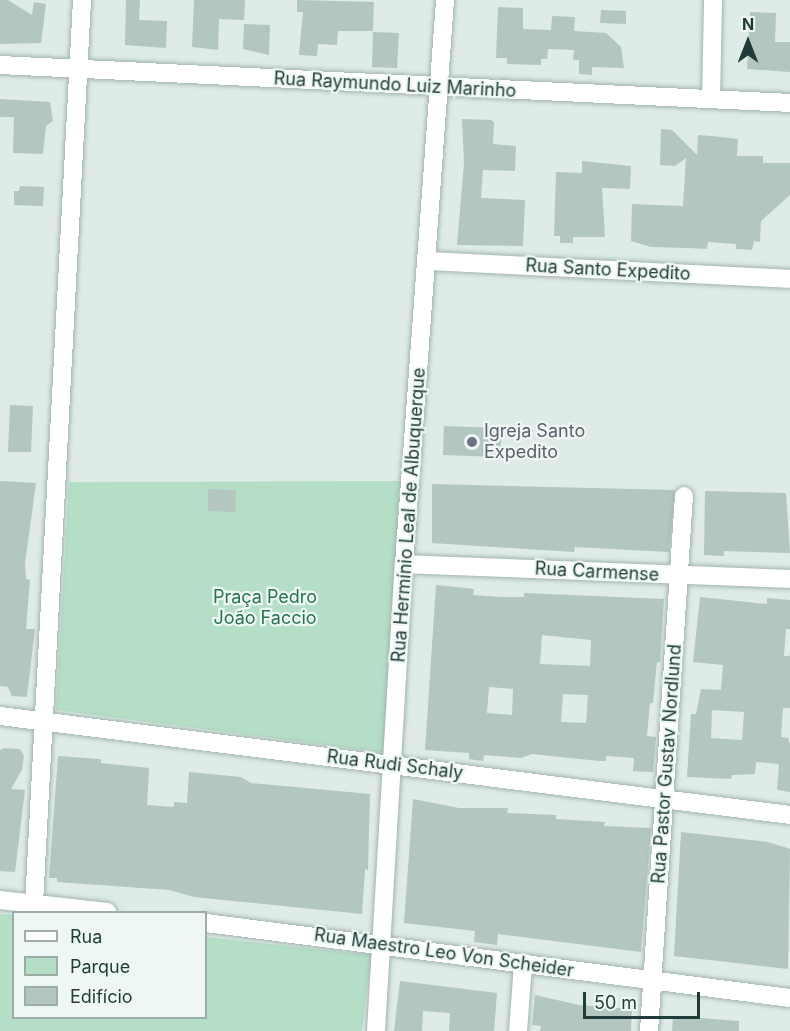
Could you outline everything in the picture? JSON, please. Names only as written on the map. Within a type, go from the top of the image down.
[{"type":"street","points":[[34,904],[82,0]]},
{"type":"street","name":"Rua Hermínio Leal de Albuquerque","points":[[376,1031],[404,564],[441,88],[445,0]]},
{"type":"street","points":[[711,99],[713,0]]},
{"type":"street","name":"Rua Raymundo Luiz Marinho","points":[[0,65],[77,71],[790,103]]},
{"type":"street","name":"Rua Santo Expedito","points":[[427,261],[790,279]]},
{"type":"street","name":"Rua Pastor Gustav Nordlund","points":[[649,1031],[684,496]]},
{"type":"street","name":"Rua Carmense","points":[[404,564],[790,579]]},
{"type":"street","name":"Rua Rudi Schaly","points":[[0,716],[790,815]]},
{"type":"street","points":[[0,900],[98,911]]},
{"type":"street","name":"Rua Maestro Leo Von Scheider","points":[[207,923],[383,943],[524,964],[790,998]]},
{"type":"street","points":[[518,1031],[524,964]]},
{"type":"green space","name":"Praça Pedro João Faccio","points":[[403,481],[386,753],[56,710],[69,482]]},
{"type":"green space","points":[[0,914],[12,915],[12,1019],[207,1019],[207,937],[371,955],[362,1031],[0,1031]]},
{"type":"building","points":[[0,0],[8,0],[32,15],[34,2],[46,4],[41,43],[0,44]]},
{"type":"building","points":[[126,0],[140,0],[139,20],[167,21],[166,48],[125,45]]},
{"type":"building","points":[[194,0],[245,0],[244,20],[219,19],[218,50],[192,47]]},
{"type":"building","points":[[297,0],[374,2],[373,31],[338,31],[337,45],[318,44],[317,56],[299,55],[303,12],[297,12]]},
{"type":"building","points":[[498,7],[523,8],[523,29],[551,30],[552,16],[575,17],[574,31],[606,33],[621,47],[624,68],[592,67],[592,75],[579,74],[579,60],[573,60],[574,50],[548,49],[547,59],[541,59],[541,65],[507,64],[507,58],[496,58]]},
{"type":"building","points":[[601,10],[626,11],[626,24],[600,23]]},
{"type":"building","points":[[750,12],[776,13],[775,42],[790,42],[790,72],[747,69]]},
{"type":"building","points":[[244,24],[270,25],[269,55],[243,49]]},
{"type":"building","points":[[373,32],[399,33],[397,68],[372,67]]},
{"type":"building","points":[[0,99],[50,102],[53,121],[46,126],[43,154],[13,153],[14,117],[0,117]]},
{"type":"building","points":[[462,119],[491,120],[494,122],[493,144],[516,146],[515,171],[483,170],[481,198],[525,200],[523,246],[457,245],[464,163]]},
{"type":"building","points":[[661,129],[672,130],[697,155],[698,135],[712,136],[738,139],[737,156],[763,156],[763,163],[790,163],[790,195],[761,221],[760,242],[754,241],[752,250],[736,249],[736,244],[708,242],[707,249],[651,247],[631,241],[632,204],[683,206],[686,158],[675,166],[660,165]]},
{"type":"building","points":[[582,161],[631,166],[630,189],[602,188],[605,237],[573,237],[573,243],[560,243],[560,236],[554,236],[556,172],[582,173]]},
{"type":"building","points":[[20,186],[44,187],[43,206],[14,205],[14,191],[19,191]]},
{"type":"building","points":[[10,405],[33,406],[31,452],[8,452]]},
{"type":"building","name":"Igreja Santo Expedito","points":[[444,426],[502,428],[500,457],[443,455]]},
{"type":"building","points":[[0,481],[36,483],[25,564],[26,579],[30,580],[26,629],[35,629],[27,697],[12,696],[8,687],[0,686]]},
{"type":"building","points":[[432,484],[675,490],[669,552],[575,547],[574,552],[432,543]]},
{"type":"building","points":[[208,489],[236,490],[235,512],[208,511]]},
{"type":"building","points":[[705,491],[786,493],[790,553],[724,551],[724,556],[704,555]]},
{"type":"building","points":[[436,585],[474,589],[473,595],[500,597],[524,597],[524,593],[664,599],[660,662],[657,662],[647,736],[656,737],[653,772],[633,771],[634,758],[606,756],[606,761],[599,761],[532,754],[521,758],[484,755],[483,761],[469,759],[469,753],[425,750]],"holes":[[[542,635],[591,640],[590,666],[540,664]],[[489,687],[513,689],[512,715],[487,713]],[[563,694],[588,695],[586,723],[561,722]]]},
{"type":"building","points":[[700,597],[767,604],[767,598],[790,600],[790,629],[786,629],[784,656],[790,656],[790,708],[783,708],[781,737],[788,738],[790,745],[790,792],[777,790],[779,764],[756,762],[755,774],[732,775],[731,779],[687,777],[691,714],[696,714],[701,689],[721,690],[723,665],[693,662]],"holes":[[[712,710],[744,712],[742,740],[711,738]]]},
{"type":"building","points":[[20,749],[24,756],[22,770],[11,789],[25,790],[15,872],[0,871],[0,750]]},
{"type":"building","points":[[58,756],[101,759],[101,763],[149,768],[147,805],[174,807],[174,802],[187,803],[189,772],[241,777],[251,783],[370,794],[368,870],[365,869],[362,914],[194,897],[169,890],[57,882],[57,878],[49,878]]},
{"type":"building","points":[[413,799],[459,808],[508,808],[507,813],[556,815],[556,819],[605,822],[604,826],[651,828],[641,952],[498,934],[497,945],[474,942],[475,931],[404,923]]},
{"type":"building","points":[[681,832],[768,842],[790,849],[788,969],[674,956]]},
{"type":"building","points":[[400,981],[497,993],[494,1031],[449,1031],[450,1013],[423,1011],[422,1031],[394,1031]]},
{"type":"building","points":[[535,995],[579,1005],[632,1009],[631,1031],[540,1031],[541,1026],[532,1025]]},
{"type":"building","points":[[673,1016],[739,1021],[739,1031],[672,1031]]},
{"type":"place","name":"Igreja Santo Expedito","points":[[472,442]]}]
